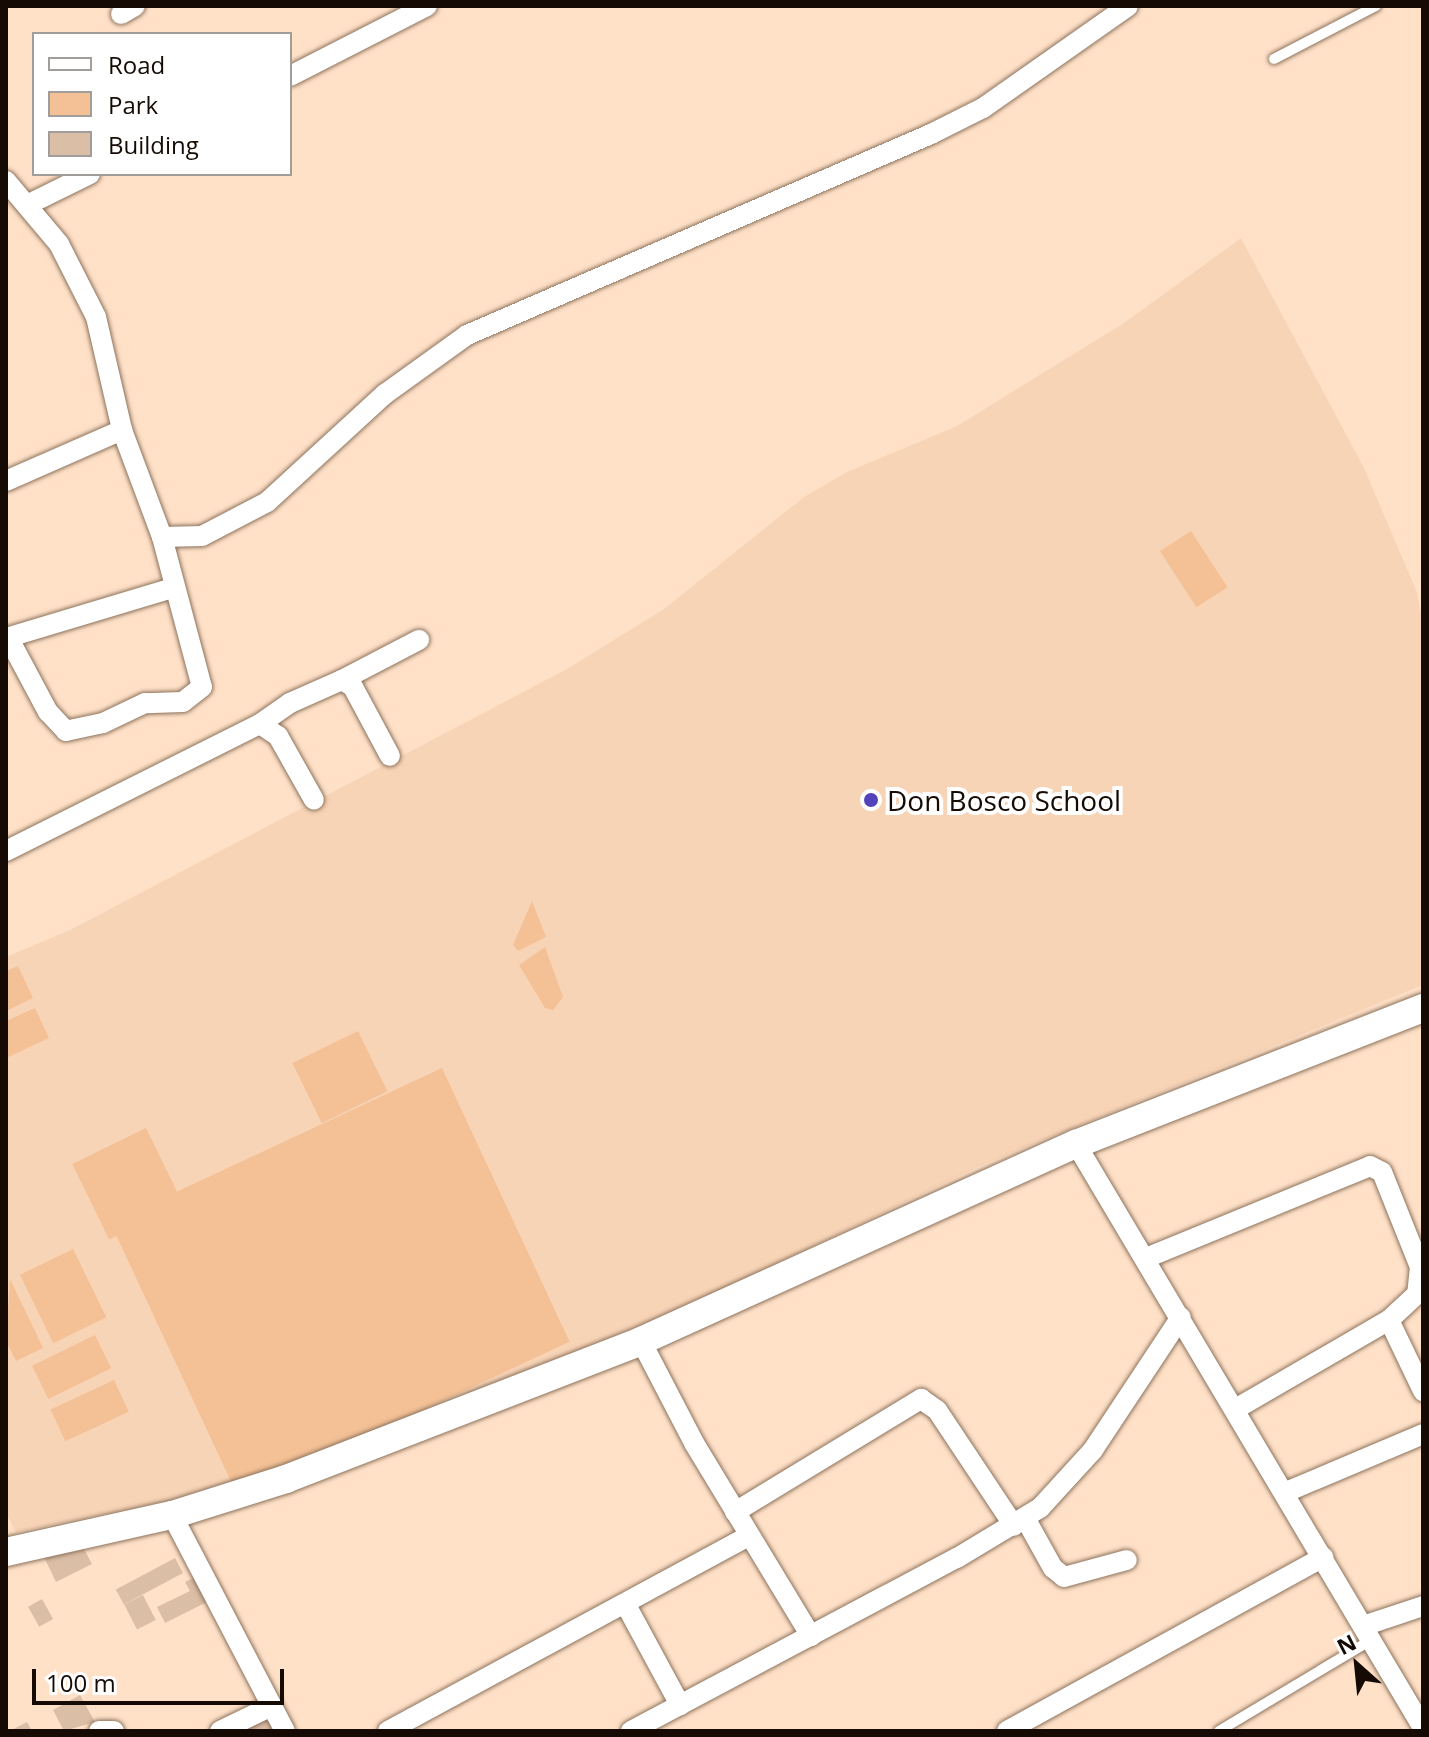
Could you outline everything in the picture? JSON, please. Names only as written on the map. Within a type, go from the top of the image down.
[{"type":"street","points":[[292,75],[427,6]]},
{"type":"street","points":[[162,537],[202,536],[267,502],[385,394],[467,335],[931,134],[983,108],[1128,6]]},
{"type":"street","points":[[27,205],[86,176]]},
{"type":"street","points":[[6,181],[59,244],[96,317],[122,430],[162,537],[173,588],[203,679],[198,693],[183,702],[145,703],[103,723],[66,731],[48,712],[7,638],[173,588]]},
{"type":"street","points":[[6,481],[122,430]]},
{"type":"street","points":[[6,851],[260,724],[290,703],[419,640]]},
{"type":"street","points":[[342,680],[353,687],[390,756]]},
{"type":"street","points":[[260,724],[278,736],[314,800]]},
{"type":"street","points":[[6,1552],[172,1515],[286,1479],[641,1341],[1076,1144],[1423,1008]]},
{"type":"street","points":[[1076,1144],[1237,1408],[1417,1719]]},
{"type":"street","points":[[1146,1258],[1375,1166],[1411,1238],[1422,1279],[1417,1294],[1389,1320],[1237,1408]]},
{"type":"street","points":[[634,1730],[1019,1522],[1063,1487],[1093,1450],[1181,1317]]},
{"type":"street","points":[[1389,1320],[1423,1391]]},
{"type":"street","points":[[641,1341],[735,1512],[811,1636]]},
{"type":"street","points":[[735,1512],[921,1399],[937,1410],[1053,1568],[1064,1577],[1127,1560]]},
{"type":"street","points":[[1286,1492],[1423,1434]]},
{"type":"street","points":[[172,1515],[285,1731]]},
{"type":"street","points":[[388,1731],[749,1536]]},
{"type":"street","points":[[1239,1590],[1321,1553]]},
{"type":"street","points":[[1007,1731],[1321,1553]]},
{"type":"street","points":[[626,1605],[680,1705]]},
{"type":"street","points":[[1367,1633],[1423,1606]]},
{"type":"street","points":[[220,1731],[272,1706]]},
{"type":"street","points":[[99,1731],[114,1731]]},
{"type":"lane","points":[[1274,59],[1376,6]]},
{"type":"lane","points":[[1219,1731],[1367,1633]]},
{"type":"shaded area","name":"Don Bosco School","points":[[1241,238],[1364,468],[1417,592],[1423,626],[1423,985],[982,1165],[680,1310],[223,1490],[16,1532],[6,1513],[6,957],[70,930],[567,669],[664,609],[804,497],[847,472],[957,426],[1124,323]]},
{"type":"green space","points":[[1191,531],[1227,587],[1196,607],[1160,551]]},
{"type":"green space","points":[[532,901],[546,937],[518,951],[513,945]]},
{"type":"green space","points":[[545,947],[563,997],[553,1010],[545,1008],[519,965]]},
{"type":"green space","points":[[18,966],[33,998],[6,1011],[6,971]]},
{"type":"green space","points":[[35,1008],[49,1038],[6,1058],[6,1021]]},
{"type":"green space","points":[[358,1031],[387,1091],[322,1123],[292,1063]]},
{"type":"green space","points":[[442,1068],[570,1342],[238,1496],[110,1223]]},
{"type":"green space","points":[[146,1128],[183,1203],[109,1239],[72,1164]]},
{"type":"green space","points":[[73,1249],[106,1317],[53,1343],[20,1275]]},
{"type":"green space","points":[[10,1279],[43,1348],[16,1361],[6,1341]]},
{"type":"green space","points":[[95,1335],[111,1368],[48,1399],[32,1366]]},
{"type":"green space","points":[[114,1380],[129,1412],[65,1441],[51,1410]]},
{"type":"building","points":[[68,1543],[73,1552],[83,1547],[92,1564],[56,1582],[43,1555]]},
{"type":"building","points":[[175,1558],[183,1573],[124,1604],[116,1589]]},
{"type":"building","points":[[195,1577],[207,1602],[165,1623],[157,1607],[190,1591],[185,1582]]},
{"type":"building","points":[[143,1595],[156,1620],[137,1629],[124,1605]]},
{"type":"building","points":[[42,1599],[53,1619],[39,1627],[28,1607]]},
{"type":"building","points":[[80,1695],[95,1722],[64,1731],[53,1710]]},
{"type":"building","points":[[268,1716],[276,1731],[241,1731]]},
{"type":"building","points":[[27,1722],[32,1731],[10,1731]]},
{"type":"place","name":"Don Bosco School","points":[[871,800]]}]
